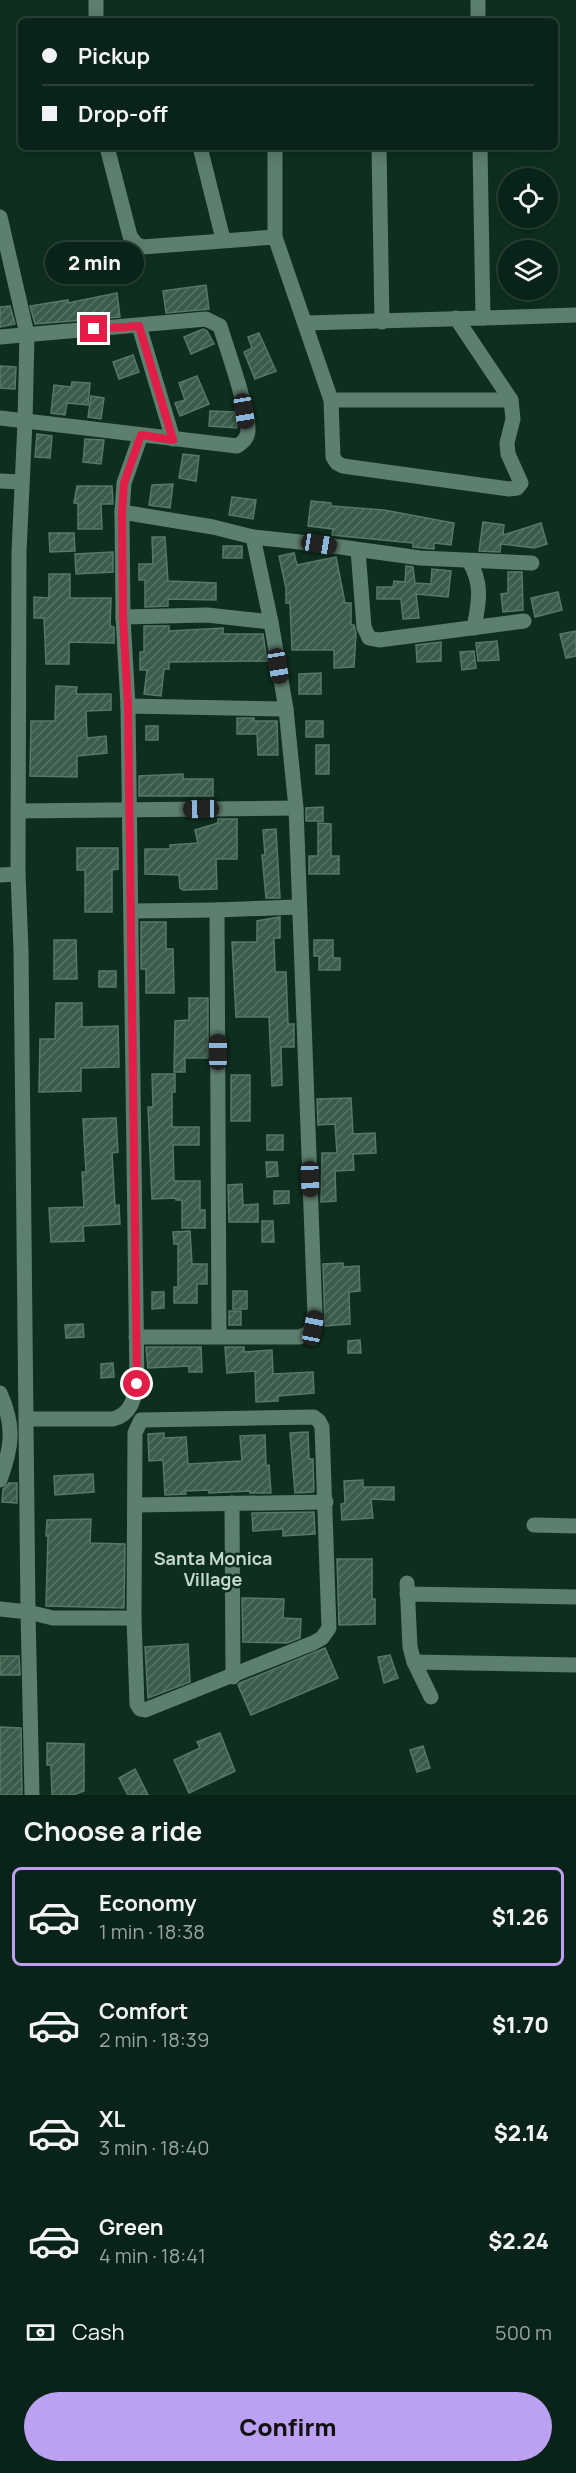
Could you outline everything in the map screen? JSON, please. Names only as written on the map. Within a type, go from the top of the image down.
[{"type":"street","points":[[96,0],[96,18]]},
{"type":"street","points":[[478,0],[478,18]]},
{"type":"street","points":[[108,150],[130,236],[141,247],[223,239],[275,237]]},
{"type":"street","points":[[201,150],[223,239]]},
{"type":"street","points":[[275,150],[275,237],[331,400],[333,458],[337,463],[343,466],[509,489],[517,488],[521,483],[508,454],[507,443],[513,419],[511,400],[456,318]]},
{"type":"street","points":[[379,150],[382,322]]},
{"type":"street","points":[[480,150],[483,318]]},
{"type":"street","points":[[0,218],[27,334],[18,564],[18,874],[32,1795]]},
{"type":"street","points":[[306,323],[576,315]]},
{"type":"street","points":[[0,337],[206,319],[220,326],[248,431],[245,440],[237,446],[0,418]]},
{"type":"street","points":[[139,326],[173,440]]},
{"type":"street","points":[[331,400],[511,400]]},
{"type":"street","points":[[27,1419],[113,1419],[122,1417],[135,1397],[130,810],[123,617],[122,512],[124,483],[141,435]]},
{"type":"street","points":[[0,481],[22,482]]},
{"type":"street","points":[[122,512],[213,527],[253,537],[420,558],[532,563]]},
{"type":"street","points":[[136,1337],[306,1335],[313,1328],[315,1315],[296,808],[286,709],[253,537]]},
{"type":"street","points":[[358,550],[364,627],[369,638],[379,640],[524,621]]},
{"type":"street","points":[[469,561],[477,575],[479,585],[474,628]]},
{"type":"street","points":[[123,617],[207,615],[271,622]]},
{"type":"street","points":[[128,706],[286,709]]},
{"type":"street","points":[[18,811],[296,808]]},
{"type":"street","points":[[0,875],[18,874]]},
{"type":"street","points":[[131,911],[298,907]]},
{"type":"street","points":[[217,910],[219,1335]]},
{"type":"street","points":[[0,1393],[9,1413],[10,1452],[0,1480]]},
{"type":"street","points":[[314,1417],[320,1421],[322,1427],[329,1628],[322,1638],[313,1643],[232,1677],[145,1710],[140,1709],[137,1704],[134,1618],[136,1505],[135,1433],[141,1420],[314,1417]]},
{"type":"street","points":[[136,1505],[326,1502]]},
{"type":"street","points":[[232,1503],[232,1677]]},
{"type":"street","points":[[534,1525],[576,1526]]},
{"type":"street","points":[[431,1697],[414,1662],[410,1647],[407,1588],[576,1597]]},
{"type":"street","points":[[0,1609],[53,1618],[134,1618]]},
{"type":"street","points":[[414,1662],[576,1665]]},
{"type":"building","points":[[206,285],[209,309],[166,313],[163,291]]},
{"type":"building","points":[[117,293],[120,317],[35,324],[30,306],[68,300],[68,303]]},
{"type":"building","points":[[10,306],[15,324],[0,327],[0,307]]},
{"type":"building","points":[[203,329],[207,331],[214,344],[191,354],[184,337]]},
{"type":"building","points":[[259,333],[276,371],[255,379],[244,352],[252,348],[248,337]]},
{"type":"building","points":[[133,355],[139,372],[119,379],[113,362]]},
{"type":"building","points":[[0,366],[16,367],[15,389],[0,388]]},
{"type":"building","points":[[197,376],[209,404],[180,416],[175,403],[185,400],[179,383]]},
{"type":"building","points":[[72,382],[90,383],[88,405],[67,403],[65,415],[51,413],[54,385],[71,387]]},
{"type":"building","points":[[91,396],[104,398],[101,419],[88,417]]},
{"type":"building","points":[[210,411],[236,412],[237,428],[209,426]]},
{"type":"building","points":[[37,434],[52,436],[50,458],[35,457]]},
{"type":"building","points":[[85,439],[104,440],[101,464],[83,462]]},
{"type":"building","points":[[183,454],[199,456],[196,481],[179,478]]},
{"type":"building","points":[[173,484],[170,508],[149,505],[152,485]]},
{"type":"building","points":[[77,486],[112,486],[113,504],[101,504],[102,529],[78,529],[78,503],[74,503]]},
{"type":"building","points":[[232,497],[256,500],[253,519],[229,515]]},
{"type":"building","points":[[311,501],[331,503],[331,506],[384,510],[454,523],[451,545],[434,543],[434,549],[413,547],[413,543],[332,535],[333,529],[308,526]]},
{"type":"building","points":[[483,522],[504,525],[503,535],[541,523],[547,544],[534,548],[501,544],[500,552],[479,551]]},
{"type":"building","points":[[49,533],[74,533],[75,551],[50,552]]},
{"type":"building","points":[[152,537],[165,537],[168,581],[216,583],[216,600],[168,599],[168,606],[145,607],[145,580],[139,580],[139,564],[153,564]]},
{"type":"building","points":[[223,546],[242,546],[242,558],[223,558]]},
{"type":"building","points":[[113,552],[113,572],[76,574],[75,554]]},
{"type":"building","points":[[294,553],[297,565],[336,557],[345,603],[351,603],[351,625],[354,625],[356,633],[354,667],[334,668],[334,650],[292,650],[290,603],[286,603],[286,588],[279,556]]},
{"type":"building","points":[[406,566],[413,567],[415,583],[431,584],[432,569],[451,571],[448,597],[416,594],[419,618],[403,619],[401,599],[377,599],[377,587],[393,587],[394,581],[405,582]]},
{"type":"building","points":[[508,572],[522,572],[523,610],[503,612],[501,594],[508,593]]},
{"type":"building","points":[[49,574],[70,574],[70,598],[111,598],[110,626],[114,627],[114,643],[69,642],[69,664],[46,664],[44,618],[34,618],[34,597],[49,598]]},
{"type":"building","points":[[558,592],[562,610],[535,617],[531,598]]},
{"type":"building","points":[[144,626],[169,626],[169,631],[223,628],[223,634],[263,634],[267,661],[169,662],[169,669],[164,669],[161,696],[144,694],[147,670],[140,670],[140,652],[144,652]]},
{"type":"building","points":[[576,631],[576,656],[566,658],[560,634]]},
{"type":"building","points":[[497,641],[499,660],[478,661],[476,643]]},
{"type":"building","points":[[441,642],[441,661],[417,662],[416,645]]},
{"type":"building","points":[[474,651],[476,668],[462,670],[460,652]]},
{"type":"building","points":[[321,673],[321,694],[299,694],[299,674]]},
{"type":"building","points":[[56,686],[77,687],[76,694],[111,694],[111,710],[86,711],[87,738],[106,736],[107,753],[77,756],[77,777],[30,776],[31,721],[55,721]]},
{"type":"building","points":[[237,718],[277,721],[278,755],[258,755],[257,734],[237,734]]},
{"type":"building","points":[[306,721],[323,721],[323,737],[306,737]]},
{"type":"building","points":[[146,726],[158,726],[158,740],[146,740]]},
{"type":"building","points":[[316,745],[329,745],[329,774],[316,774]]},
{"type":"building","points":[[183,774],[183,779],[213,779],[213,796],[139,796],[139,776]]},
{"type":"building","points":[[323,807],[323,821],[306,821],[306,808]]},
{"type":"building","points":[[218,819],[237,819],[237,859],[216,859],[217,889],[183,890],[180,888],[179,875],[145,874],[145,849],[170,849],[170,845],[198,843],[195,830],[218,823]]},
{"type":"building","points":[[318,823],[331,824],[331,856],[339,856],[339,874],[309,874],[309,856],[318,856]]},
{"type":"building","points":[[276,829],[280,898],[266,898],[262,855],[265,855],[263,830]]},
{"type":"building","points":[[77,848],[118,848],[118,869],[112,870],[112,912],[85,912],[85,870],[77,870]]},
{"type":"building","points":[[280,917],[280,938],[274,938],[275,972],[286,972],[288,1024],[294,1024],[294,1047],[281,1047],[282,1085],[272,1086],[269,1017],[236,1017],[232,942],[257,942],[257,921]]},
{"type":"building","points":[[141,922],[166,922],[166,949],[173,949],[174,993],[146,993],[146,969],[141,969]]},
{"type":"building","points":[[54,940],[76,940],[77,979],[54,979]]},
{"type":"building","points":[[314,940],[333,940],[333,958],[340,958],[340,970],[319,970],[319,956],[314,956]]},
{"type":"building","points":[[99,971],[116,971],[116,987],[99,987]]},
{"type":"building","points":[[189,998],[208,998],[208,1058],[185,1058],[185,1072],[174,1072],[175,1021],[189,1020]]},
{"type":"building","points":[[56,1003],[82,1003],[82,1027],[118,1026],[119,1067],[81,1068],[81,1091],[39,1092],[40,1039],[55,1039]]},
{"type":"building","points":[[152,1074],[175,1074],[175,1092],[172,1092],[172,1127],[199,1127],[199,1145],[173,1145],[174,1181],[200,1181],[200,1210],[205,1210],[205,1228],[182,1228],[182,1200],[152,1199],[148,1107],[153,1107]]},
{"type":"building","points":[[231,1075],[250,1075],[250,1121],[231,1121]]},
{"type":"building","points":[[351,1098],[353,1134],[375,1133],[376,1153],[353,1154],[354,1170],[335,1171],[336,1201],[321,1202],[322,1153],[337,1153],[335,1124],[318,1125],[317,1099]]},
{"type":"building","points":[[116,1118],[118,1152],[112,1153],[115,1206],[119,1205],[120,1224],[83,1226],[84,1241],[51,1242],[49,1208],[84,1207],[82,1172],[86,1172],[83,1119]]},
{"type":"building","points":[[267,1135],[283,1135],[283,1150],[267,1150]]},
{"type":"building","points":[[266,1162],[277,1162],[278,1176],[267,1177]]},
{"type":"building","points":[[242,1184],[243,1205],[258,1204],[258,1222],[229,1222],[228,1185]]},
{"type":"building","points":[[274,1191],[289,1191],[289,1203],[274,1204]]},
{"type":"building","points":[[262,1221],[273,1221],[274,1242],[262,1242]]},
{"type":"building","points":[[190,1231],[192,1264],[207,1264],[207,1284],[197,1284],[197,1303],[174,1303],[174,1287],[178,1287],[178,1244],[174,1244],[173,1232]]},
{"type":"building","points":[[343,1263],[343,1267],[359,1266],[360,1291],[349,1292],[350,1324],[325,1326],[323,1264]]},
{"type":"building","points":[[233,1291],[247,1291],[247,1309],[233,1309]]},
{"type":"building","points":[[152,1292],[164,1292],[164,1308],[152,1309]]},
{"type":"building","points":[[229,1311],[241,1311],[241,1325],[229,1325]]},
{"type":"building","points":[[83,1324],[84,1337],[66,1338],[65,1325]]},
{"type":"building","points":[[360,1340],[361,1353],[348,1353],[348,1341]]},
{"type":"building","points":[[146,1347],[201,1347],[202,1372],[189,1372],[189,1366],[148,1368]]},
{"type":"building","points":[[225,1347],[244,1347],[244,1352],[272,1350],[273,1374],[313,1372],[314,1393],[278,1396],[278,1401],[256,1402],[255,1371],[227,1373]]},
{"type":"building","points":[[113,1363],[114,1377],[101,1378],[101,1364]]},
{"type":"building","points":[[308,1432],[309,1459],[313,1459],[314,1490],[313,1492],[295,1493],[290,1433]]},
{"type":"building","points":[[164,1433],[164,1438],[186,1437],[188,1464],[242,1461],[240,1436],[265,1435],[266,1466],[269,1465],[271,1493],[250,1493],[250,1491],[209,1493],[209,1490],[165,1495],[163,1460],[149,1461],[148,1434]]},
{"type":"building","points":[[93,1474],[94,1492],[55,1495],[54,1476]]},
{"type":"building","points":[[363,1480],[363,1487],[394,1487],[394,1500],[371,1499],[373,1518],[342,1520],[341,1504],[345,1503],[344,1481]]},
{"type":"building","points":[[9,1483],[17,1483],[17,1503],[2,1502],[3,1489]]},
{"type":"building","points":[[314,1512],[315,1534],[283,1536],[283,1529],[253,1531],[252,1513]]},
{"type":"building","points":[[91,1519],[90,1543],[125,1544],[124,1608],[46,1606],[47,1520]]},
{"type":"building","points":[[337,1559],[372,1559],[372,1599],[375,1599],[375,1624],[339,1625]]},
{"type":"building","points":[[242,1598],[284,1599],[283,1618],[301,1619],[300,1638],[287,1643],[243,1642]]},
{"type":"building","points":[[188,1644],[190,1682],[148,1698],[145,1647]]},
{"type":"building","points":[[325,1648],[338,1678],[251,1715],[238,1685],[240,1683]]},
{"type":"building","points":[[390,1655],[398,1678],[384,1683],[378,1657]]},
{"type":"building","points":[[0,1656],[19,1656],[20,1675],[0,1675]]},
{"type":"building","points":[[0,1727],[21,1728],[22,1795],[0,1795]]},
{"type":"building","points":[[220,1733],[235,1771],[189,1793],[174,1760],[200,1748],[197,1742]]},
{"type":"building","points":[[47,1743],[84,1744],[84,1791],[73,1795],[52,1795],[51,1765],[47,1765]]},
{"type":"building","points":[[423,1746],[430,1768],[417,1772],[410,1750]]},
{"type":"building","points":[[135,1769],[148,1795],[128,1795],[119,1778]]},
{"type":"district","name":"Santa Monica Village","points":[[213,1568]]},
{"type":"route","points":[[94,329],[139,326],[173,440],[141,435],[124,483],[122,512],[123,617],[128,706],[137,1384]]}]
